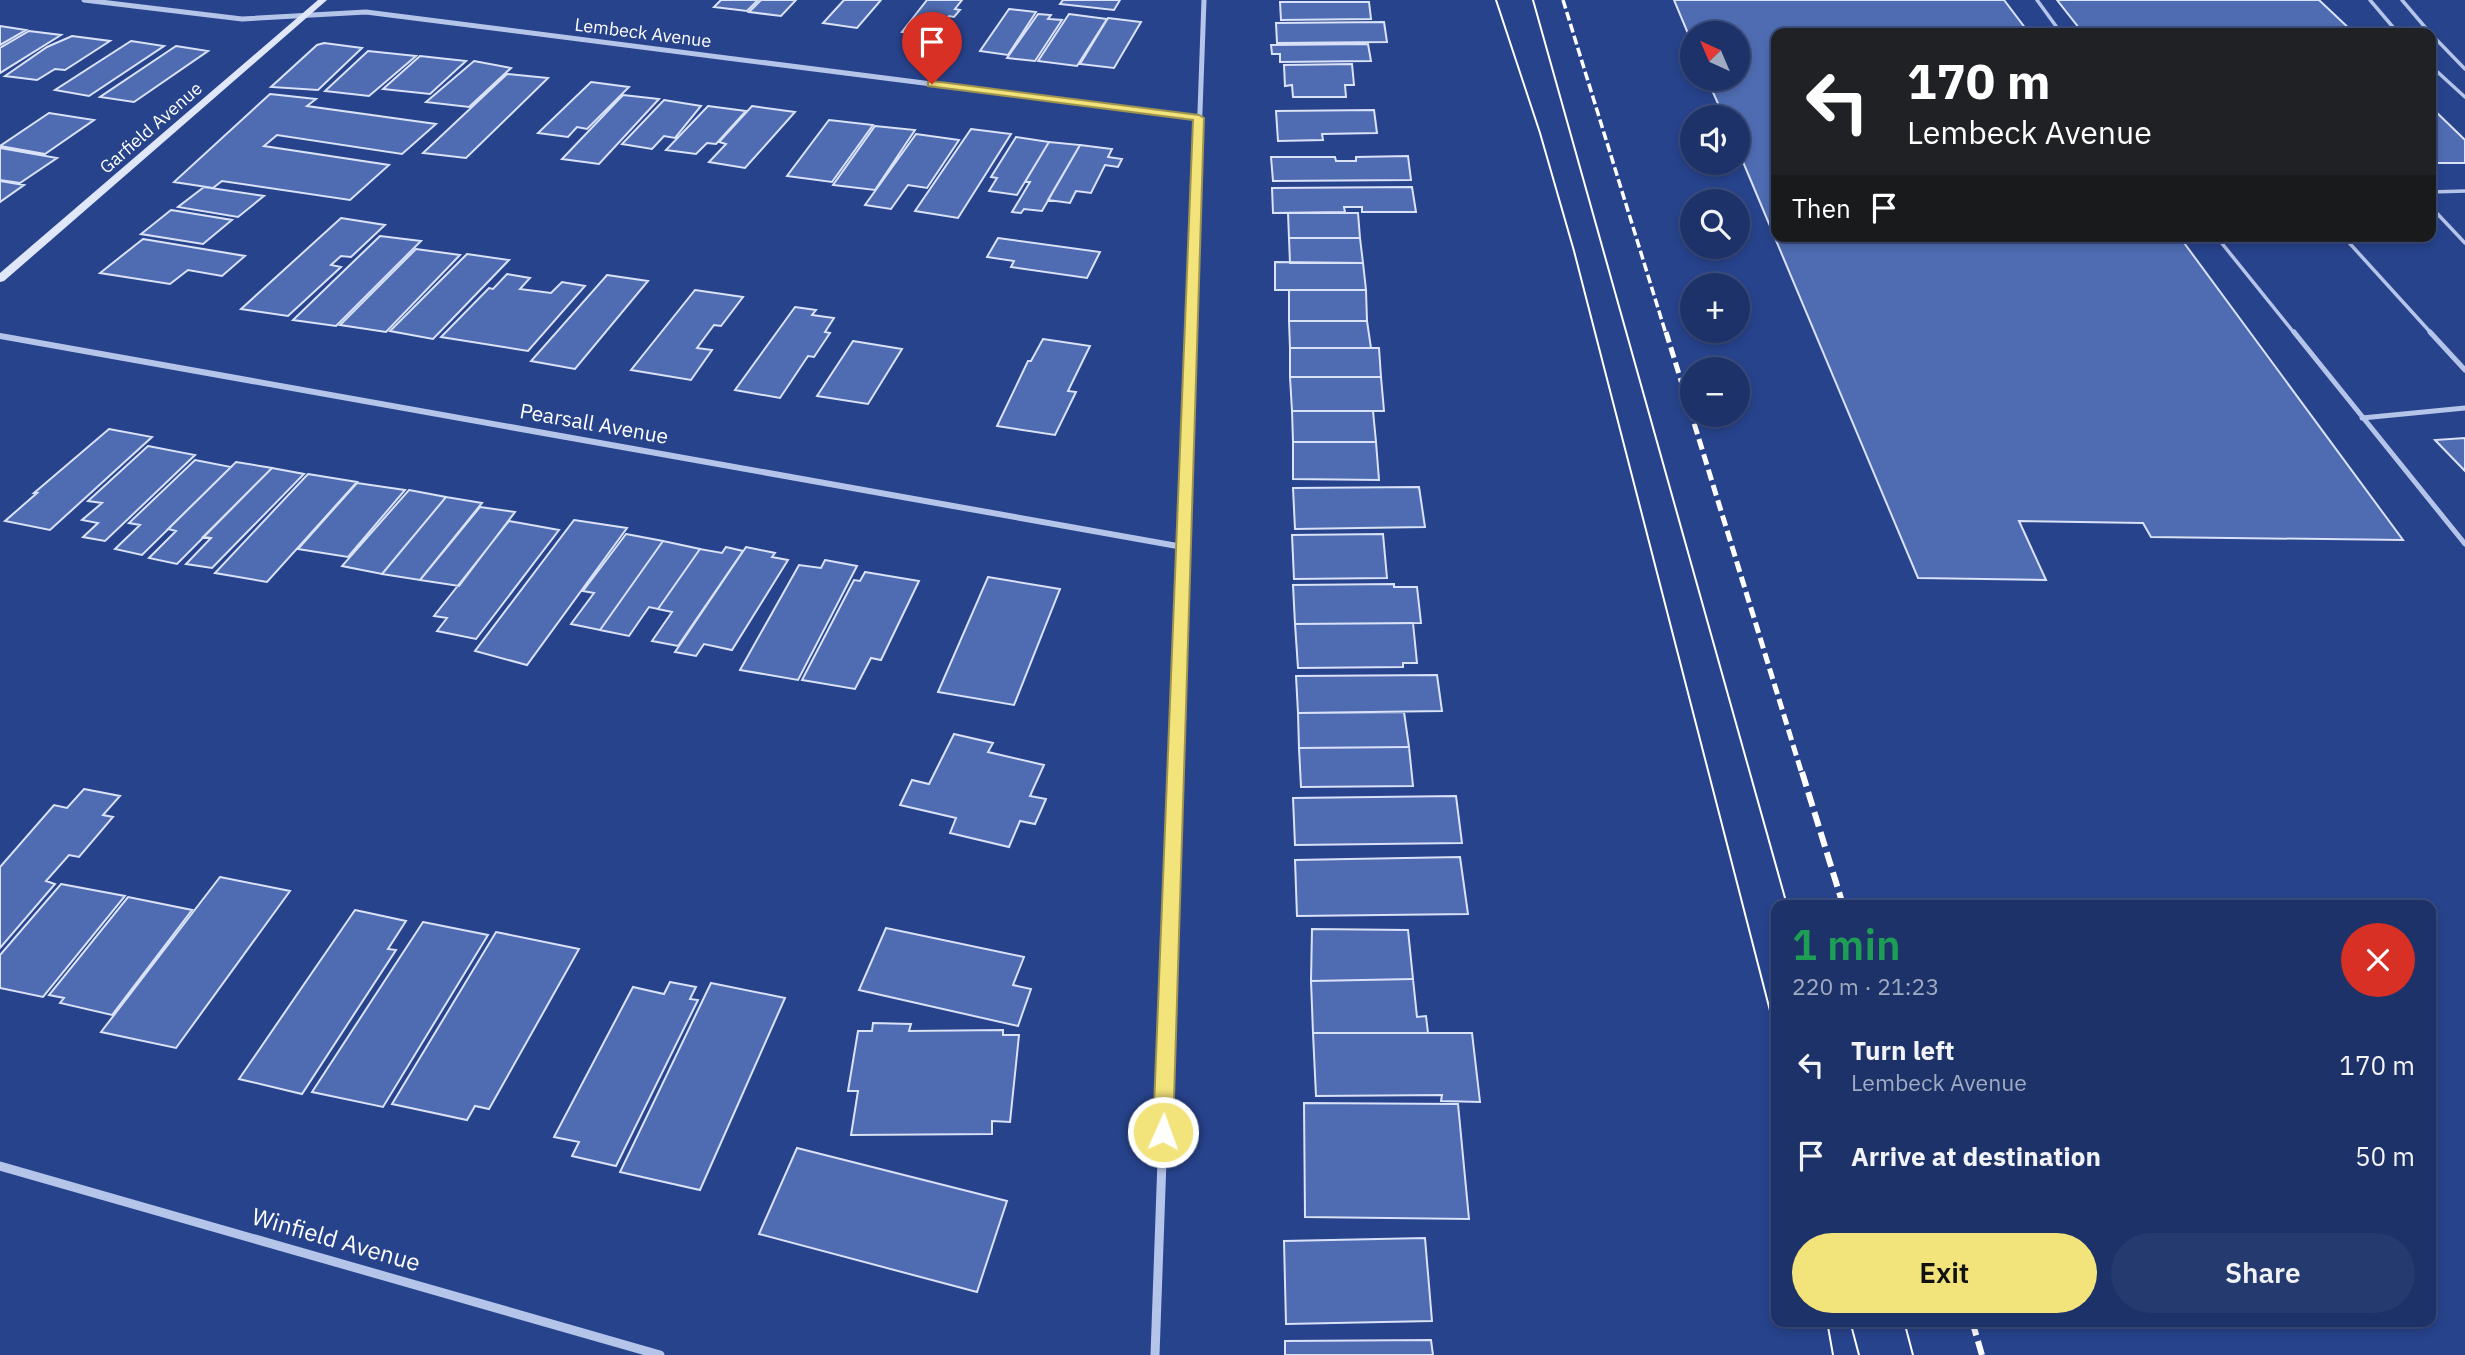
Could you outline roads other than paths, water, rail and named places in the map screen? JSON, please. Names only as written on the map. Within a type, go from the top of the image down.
[{"type":"main road","name":"Garfield Avenue","points":[[0,279],[323,0]]},
{"type":"street","name":"Lembeck Avenue","points":[[83,0],[242,19],[366,12],[1199,118]]},
{"type":"street","points":[[1155,1355],[1203,0]]},
{"type":"street","name":"Pearsall Avenue","points":[[0,335],[1183,547]]},
{"type":"street","name":"Winfield Avenue","points":[[0,1166],[660,1355]]},
{"type":"lane","points":[[2037,0],[2057,28]]},
{"type":"lane","points":[[2370,0],[2394,28]]},
{"type":"lane","points":[[2402,0],[2425,28]]},
{"type":"lane","points":[[2436,40],[2465,69]]},
{"type":"lane","points":[[2436,71],[2465,97]]},
{"type":"lane","points":[[2436,192],[2465,191]]},
{"type":"lane","points":[[2436,212],[2465,243]]},
{"type":"lane","points":[[2221,242],[2465,544]]},
{"type":"lane","points":[[2348,242],[2465,370]]},
{"type":"lane","points":[[2362,418],[2465,408]]},
{"type":"tram line","points":[[1496,0],[1540,133],[1574,251],[1771,1015]]},
{"type":"tram line","points":[[1533,0],[1786,900]]},
{"type":"tram line","points":[[1828,1327],[1833,1355]]},
{"type":"tram line","points":[[1852,1327],[1859,1355]]},
{"type":"tram line","points":[[1906,1327],[1913,1355]]},
{"type":"railway","points":[[1563,0],[1666,334]]},
{"type":"railway","points":[[1666,332],[1802,774]]},
{"type":"railway","points":[[1802,772],[1841,900]]},
{"type":"railway","points":[[1974,1327],[1982,1355]]}]
